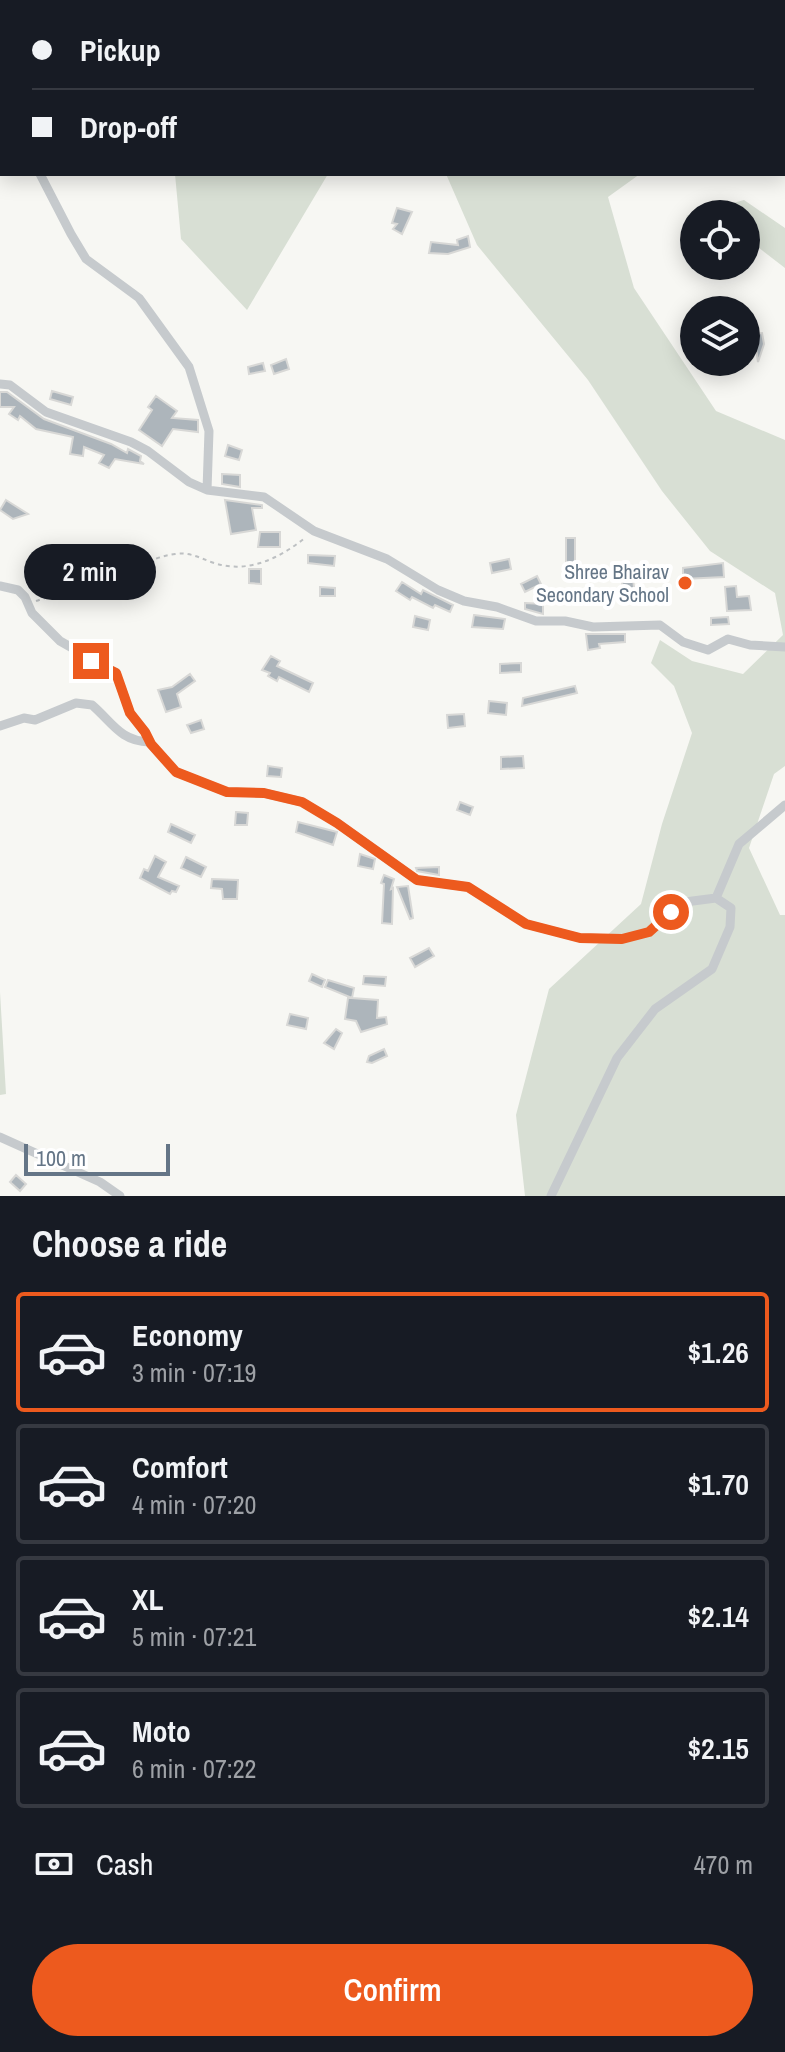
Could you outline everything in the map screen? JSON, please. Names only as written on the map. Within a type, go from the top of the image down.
[{"type":"street","points":[[41,176],[86,259],[139,298],[189,367],[209,431],[207,490]]},
{"type":"street","points":[[0,384],[10,385],[46,412],[131,442],[189,482],[207,490],[264,497],[314,531],[387,559],[438,590],[464,601],[497,607],[536,621],[565,621],[593,627],[660,625],[683,642],[708,650],[728,639],[750,645],[785,647]]},
{"type":"street","points":[[0,586],[18,590],[32,613],[60,641],[116,673],[130,713],[151,744],[176,772],[227,792],[264,793],[302,802],[417,880],[468,887],[517,919],[580,938],[622,939],[649,932],[685,902],[716,898],[731,908],[730,927],[712,969],[655,1009],[617,1058],[551,1196]]},
{"type":"street","points":[[0,726],[24,718],[35,720],[76,703],[86,703],[98,710],[110,726],[137,742],[151,744]]},
{"type":"street","points":[[716,898],[739,844],[785,805]]},
{"type":"street","points":[[0,1137],[100,1182],[120,1196]]},
{"type":"path","points":[[28,604],[93,587],[134,566],[176,553],[195,554],[234,567],[267,563],[314,531]]},
{"type":"shaded area","points":[[175,176],[327,176],[247,310],[181,239]]},
{"type":"shaded area","points":[[447,176],[637,176],[608,197],[634,288],[680,357],[680,376],[693,376],[716,411],[785,440],[785,766],[774,774],[749,848],[780,915],[785,915],[785,1196],[525,1196],[516,1115],[549,989],[641,904],[662,824],[692,733],[674,686],[651,663],[660,640],[692,661],[743,674],[783,635],[775,593],[710,551],[662,491],[588,380],[477,245]]},
{"type":"shaded area","points":[[760,211],[785,228],[785,268],[760,249]]},
{"type":"shaded area","points":[[0,992],[6,1094],[0,1095]]},
{"type":"building","points":[[397,208],[412,212],[402,234],[393,229],[397,224],[392,223]]},
{"type":"building","points":[[468,236],[470,247],[448,254],[429,253],[431,242],[458,245],[457,240]]},
{"type":"building","points":[[760,333],[764,344],[760,356]]},
{"type":"building","points":[[286,359],[289,369],[274,374],[271,365]]},
{"type":"building","points":[[263,363],[265,371],[249,374],[248,367]]},
{"type":"building","points":[[52,391],[73,397],[71,405],[50,399]]},
{"type":"building","points":[[0,392],[7,392],[44,419],[127,453],[128,449],[141,456],[140,461],[144,464],[115,459],[109,468],[99,463],[104,455],[84,447],[83,456],[70,454],[73,437],[36,429],[20,416],[18,420],[9,414],[14,407],[0,407]]},
{"type":"building","points":[[156,396],[177,411],[172,418],[198,420],[198,432],[173,429],[162,446],[139,430],[152,410],[148,407]]},
{"type":"building","points":[[228,445],[242,450],[239,460],[225,456]]},
{"type":"building","points":[[222,474],[240,475],[240,487],[222,484]]},
{"type":"building","points":[[6,500],[28,514],[13,519],[0,510]]},
{"type":"building","points":[[225,500],[262,505],[262,508],[252,508],[256,530],[231,534]]},
{"type":"building","points":[[260,532],[280,532],[280,547],[258,547]]},
{"type":"building","points":[[566,538],[575,538],[575,570],[566,570]]},
{"type":"building","points":[[308,555],[335,556],[334,566],[308,563]]},
{"type":"building","points":[[509,559],[511,569],[492,573],[490,563]]},
{"type":"building","points":[[723,563],[724,577],[683,579],[683,568]]},
{"type":"building","points":[[249,569],[261,569],[261,584],[249,583]]},
{"type":"building","points":[[667,569],[667,578],[636,581],[635,571]]},
{"type":"building","points":[[537,576],[541,584],[525,592],[521,584]]},
{"type":"building","points":[[633,578],[635,597],[623,598],[622,579]]},
{"type":"building","points":[[402,582],[421,594],[423,590],[453,605],[450,612],[435,605],[433,608],[412,597],[410,600],[396,591]]},
{"type":"building","points":[[736,586],[737,597],[749,596],[751,610],[727,611],[725,587]]},
{"type":"building","points":[[320,587],[335,588],[335,596],[320,596]]},
{"type":"building","points":[[525,603],[543,604],[543,614],[525,609]]},
{"type":"building","points":[[474,615],[505,619],[503,629],[472,627]]},
{"type":"building","points":[[415,616],[430,620],[428,630],[413,627]]},
{"type":"building","points":[[728,617],[729,624],[711,625],[711,618]]},
{"type":"building","points":[[586,634],[625,634],[625,642],[599,644],[600,648],[588,650]]},
{"type":"building","points":[[271,656],[280,661],[277,666],[313,683],[309,692],[279,677],[277,681],[268,676],[270,673],[262,670]]},
{"type":"building","points":[[521,663],[521,672],[500,673],[500,664]]},
{"type":"building","points":[[190,674],[195,681],[177,694],[181,707],[166,712],[158,690],[172,687]]},
{"type":"building","points":[[575,686],[577,693],[522,706],[523,698]]},
{"type":"building","points":[[489,701],[507,703],[506,715],[488,713]]},
{"type":"building","points":[[464,714],[465,726],[448,728],[447,715]]},
{"type":"building","points":[[201,720],[204,729],[191,733],[187,725]]},
{"type":"building","points":[[523,756],[524,768],[501,769],[501,757]]},
{"type":"building","points":[[268,766],[282,768],[281,777],[267,776]]},
{"type":"building","points":[[460,802],[473,807],[470,815],[457,810]]},
{"type":"building","points":[[236,812],[248,813],[247,825],[235,825]]},
{"type":"building","points":[[298,822],[337,832],[333,845],[296,832]]},
{"type":"building","points":[[171,824],[195,835],[191,843],[168,832]]},
{"type":"building","points":[[360,854],[375,859],[373,869],[358,866]]},
{"type":"building","points":[[155,856],[166,862],[158,877],[179,886],[176,892],[170,894],[140,878],[144,869],[148,871]]},
{"type":"building","points":[[186,857],[206,867],[201,877],[181,868]]},
{"type":"building","points":[[439,867],[439,875],[417,871],[416,868]]},
{"type":"building","points":[[384,875],[394,879],[391,889],[392,924],[382,923],[384,884],[381,883]]},
{"type":"building","points":[[212,879],[238,880],[237,899],[223,899],[222,889],[211,888]]},
{"type":"building","points":[[408,886],[413,918],[410,919],[397,887]]},
{"type":"building","points":[[429,948],[434,956],[415,967],[410,958]]},
{"type":"building","points":[[312,974],[325,980],[322,987],[309,981]]},
{"type":"building","points":[[364,976],[386,977],[385,986],[363,984]]},
{"type":"building","points":[[328,980],[354,988],[352,998],[325,987]]},
{"type":"building","points":[[348,998],[378,1000],[377,1018],[386,1017],[387,1024],[361,1032],[356,1021],[345,1019]]},
{"type":"building","points":[[290,1014],[308,1018],[306,1029],[287,1025]]},
{"type":"building","points":[[336,1029],[342,1033],[334,1049],[324,1043]]},
{"type":"building","points":[[384,1049],[387,1056],[367,1062],[369,1056]]},
{"type":"building","points":[[16,1175],[26,1184],[20,1191],[10,1182]]},
{"type":"place","name":"Shree Bhairav Secondary School","points":[[685,583]]},
{"type":"route","points":[[91,661],[116,673],[130,713],[151,744],[176,772],[227,792],[264,793],[302,802],[417,880],[468,887],[526,924],[580,938],[622,939],[649,932],[671,912]]}]
